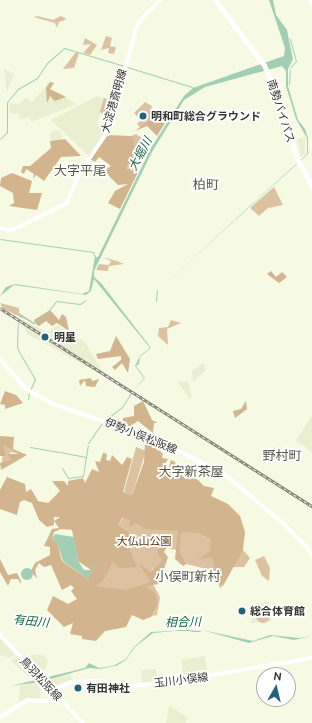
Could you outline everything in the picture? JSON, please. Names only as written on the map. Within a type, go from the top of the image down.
[{"type":"highway","name":"南勢バイパス","points":[[216,0],[265,64],[299,161],[312,187]]},
{"type":"main road","name":"大淀港斎明線","points":[[0,228],[12,230],[65,205],[79,174],[106,135],[124,66],[139,20],[160,0]]},
{"type":"main road","points":[[312,143],[312,148]]},
{"type":"main road","name":"伊勢小俣松阪線","points":[[0,358],[26,389],[51,403],[161,442],[224,474],[299,539],[312,556]]},
{"type":"main road","name":"鳥羽松阪線","points":[[0,635],[83,723]]},
{"type":"main road","name":"玉川小俣線","points":[[52,690],[71,682],[100,681],[124,687],[169,682],[312,658]]},
{"type":"main road","points":[[0,717],[27,700],[63,702]]},
{"type":"shaded area","points":[[269,0],[273,0],[276,15],[287,30],[293,59],[288,69],[288,86],[298,120],[305,129],[308,138],[308,154],[157,291],[307,154],[307,138],[296,119],[286,86],[286,71],[282,66],[205,87],[184,100],[152,152],[94,271],[94,277],[101,283],[151,348],[140,357],[139,364],[136,366],[145,378],[132,392],[144,378],[135,366],[140,356],[150,348],[94,279],[91,291],[86,295],[14,285],[0,296],[6,287],[15,284],[82,294],[89,291],[95,257],[98,257],[151,148],[184,96],[193,88],[284,56],[285,48]]},
{"type":"shaded area","points":[[4,69],[14,74],[7,92]]},
{"type":"shaded area","points":[[50,82],[54,83],[50,89],[77,104],[31,122],[30,117],[19,119],[20,113],[11,114],[9,103],[19,104],[26,97],[32,102]]},
{"type":"shaded area","points":[[50,82],[54,83],[50,89],[66,97],[55,101],[50,96],[47,103],[46,88]]},
{"type":"shaded area","points":[[97,96],[114,101],[110,117],[100,115],[97,123],[104,136],[89,156],[51,120]]},
{"type":"shaded area","points":[[150,119],[165,123],[157,136],[147,126],[135,131]]},
{"type":"shaded area","points":[[54,130],[58,130],[62,136],[58,142],[54,142],[50,138],[50,134]]},
{"type":"shaded area","points":[[107,135],[131,136],[134,142],[133,155],[126,169],[138,172],[120,209],[108,203],[115,191],[128,184],[118,185],[105,170],[111,166],[99,157],[95,162],[90,159]]},
{"type":"shaded area","points":[[305,137],[305,154],[301,157],[297,139]]},
{"type":"shaded area","points":[[65,139],[81,156],[61,157],[44,181],[36,175],[33,179],[34,174],[26,169],[24,174],[21,172],[23,166],[30,166],[51,148],[50,141]]},
{"type":"shaded area","points":[[12,173],[32,181],[29,193],[42,193],[37,210],[9,206],[14,203],[13,193],[0,186],[1,178]]},
{"type":"shaded area","points":[[271,271],[276,277],[282,272],[287,277],[279,283],[267,274]]},
{"type":"shaded area","points":[[50,310],[59,320],[62,314],[66,317],[69,331],[57,323],[52,326],[46,321],[39,326],[36,324],[34,320]]},
{"type":"shaded area","points":[[21,319],[48,332],[57,325],[85,342],[105,376],[27,334]]},
{"type":"shaded area","points":[[116,336],[130,359],[128,373],[122,363],[115,370],[112,367],[121,360],[121,356],[98,359],[96,354],[110,351]]},
{"type":"shaded area","points":[[203,363],[206,370],[193,382],[192,371]]},
{"type":"shaded area","points":[[91,378],[92,381],[99,379],[95,387],[86,386],[85,380],[80,386],[79,380]]},
{"type":"shaded area","points":[[177,381],[188,382],[192,398],[190,399]]},
{"type":"shaded area","points":[[5,391],[16,395],[23,403],[5,409],[5,405],[0,404]]},
{"type":"shaded area","points":[[143,401],[152,420],[158,423],[154,423],[153,433],[138,421],[129,427],[122,425],[123,418],[134,416],[134,406]]},
{"type":"shaded area","points":[[246,401],[247,409],[235,418],[233,411],[241,409]]},
{"type":"shaded area","points":[[312,416],[312,452],[296,440]]},
{"type":"shaded area","points":[[0,436],[14,437],[13,449],[27,455],[1,470],[0,463],[11,460],[8,454],[19,454],[3,445],[6,456],[0,456]]},
{"type":"shaded area","points":[[145,444],[155,446],[163,454],[162,458],[168,459],[163,468],[168,470],[171,460],[175,462],[180,473],[193,475],[204,486],[214,488],[211,496],[228,504],[240,516],[245,532],[243,550],[223,586],[217,581],[212,557],[198,560],[210,551],[211,539],[199,533],[181,532],[180,551],[186,564],[183,566],[175,559],[178,531],[145,529],[136,523],[129,527],[130,520],[122,518],[118,525],[129,532],[130,550],[137,567],[119,568],[113,561],[103,581],[95,586],[127,590],[151,582],[139,564],[151,572],[162,560],[157,552],[162,543],[167,547],[164,552],[168,557],[159,584],[145,586],[156,594],[158,605],[151,617],[143,620],[132,615],[126,627],[105,631],[96,641],[82,639],[82,636],[70,634],[73,623],[64,627],[47,610],[53,596],[68,604],[77,599],[71,591],[74,588],[71,585],[62,590],[51,565],[44,567],[39,563],[35,570],[37,579],[31,571],[35,563],[50,555],[50,547],[44,546],[52,529],[59,528],[54,521],[54,525],[47,527],[39,520],[32,503],[24,500],[20,502],[17,515],[0,509],[0,490],[7,477],[25,484],[26,492],[31,489],[38,501],[48,503],[60,491],[52,481],[64,481],[68,486],[68,481],[83,478],[85,483],[92,469],[99,472],[95,461],[100,462],[103,453],[107,454],[106,460],[110,461],[112,455],[122,465],[127,457],[132,459],[123,492],[132,495],[144,462]],"holes":[[[54,517],[60,517],[54,521]],[[61,529],[72,530],[78,561],[91,570],[88,579],[62,561],[57,542],[52,539],[54,532]]]},
{"type":"shaded area","points":[[55,534],[74,537],[78,561],[84,570],[92,570],[88,579],[63,561],[57,542],[52,539]]},
{"type":"shaded area","points":[[0,559],[8,575],[17,573],[21,584],[18,579],[11,579],[8,586],[0,572]]},
{"type":"shaded area","points":[[25,568],[29,568],[33,574],[29,580],[25,580],[21,576],[21,572]]},
{"type":"shaded area","points":[[269,602],[271,621],[251,623],[252,604]]},
{"type":"shaded area","points":[[183,630],[153,633],[135,647],[126,660],[116,666],[99,669],[89,668],[40,682],[11,686],[85,668],[89,663],[99,668],[113,666],[126,659],[134,647],[151,632]]},
{"type":"shaded area","points":[[186,630],[202,630],[200,632],[193,632]]},
{"type":"shaded area","points":[[202,630],[253,641],[270,635],[299,638],[312,636],[294,640],[273,636],[249,643]]},
{"type":"shaded area","points":[[0,636],[16,654],[10,658],[0,655]]},
{"type":"shaded area","points":[[17,654],[35,674],[28,676],[11,661]]},
{"type":"shaded area","points":[[31,655],[43,655],[48,661],[42,678],[30,666]]},
{"type":"shaded area","points":[[205,656],[208,676],[184,680],[181,660]]},
{"type":"shaded area","points":[[156,669],[157,682],[142,683],[141,670]]},
{"type":"shaded area","points":[[70,674],[73,681],[51,687],[45,681]]},
{"type":"shaded area","points":[[33,683],[41,686],[40,699],[19,704],[20,686]]},
{"type":"shaded area","points":[[169,705],[188,718],[185,723],[166,723]]},
{"type":"green space","points":[[37,16],[53,20],[61,16],[67,19],[59,22],[57,28],[55,23],[34,17]]},
{"type":"green space","points":[[106,36],[112,38],[110,46],[116,47],[114,54],[108,53],[109,48],[101,50]]},
{"type":"green space","points":[[85,38],[97,45],[90,55],[83,53],[91,44],[83,45]]},
{"type":"green space","points":[[76,52],[79,53],[74,68],[63,69]]},
{"type":"green space","points":[[104,98],[114,101],[109,115],[100,112]]},
{"type":"green space","name":"明和町総合グラウンド","points":[[145,102],[152,106],[150,119],[140,127],[137,124],[141,120],[134,113]]},
{"type":"green space","points":[[136,134],[142,138],[136,152],[146,155],[143,161],[132,159],[133,170],[130,171],[126,169],[133,155],[131,136]]},
{"type":"green space","points":[[274,187],[283,205],[268,208],[259,216],[250,208]]},
{"type":"green space","points":[[102,257],[124,264],[109,266],[108,271],[96,270],[99,264],[109,265],[111,261]]},
{"type":"green space","points":[[0,303],[19,308],[19,313],[36,324],[3,309]]},
{"type":"green space","points":[[171,320],[181,323],[167,329],[168,345],[158,336],[159,328],[168,327]]},
{"type":"green space","points":[[3,445],[19,454],[10,452],[11,460],[2,464]]},
{"type":"green space","points":[[136,447],[146,451],[132,495],[124,492]]},
{"type":"green space","name":"大仏山公園","points":[[123,518],[202,533],[244,551],[250,558],[244,567],[232,567],[220,589],[215,571],[186,564],[180,551],[160,546],[162,560],[148,575],[160,597],[157,615],[152,616],[158,605],[156,594],[123,590],[94,616],[95,586],[110,560],[136,567],[130,550],[129,532],[118,525]]},
{"type":"green space","points":[[264,556],[270,568],[269,581],[262,576],[255,560]]},
{"type":"green space","points":[[263,609],[268,611],[270,616],[268,621],[263,623],[258,621],[256,616],[258,611]]},
{"type":"waterway","points":[[290,39],[296,61],[290,68]]},
{"type":"waterway","points":[[0,139],[7,132],[7,102],[18,89],[37,78],[47,63],[64,48],[124,66]]},
{"type":"waterway","points":[[127,67],[192,87]]},
{"type":"waterway","points":[[289,84],[290,70]]},
{"type":"waterway","points":[[0,239],[93,252],[95,257]]},
{"type":"waterway","points":[[156,301],[157,290]]},
{"type":"waterway","points":[[46,314],[56,301],[80,304],[86,300]]},
{"type":"waterway","points":[[20,317],[19,314],[33,323],[45,315]]},
{"type":"waterway","points":[[17,346],[18,323]]},
{"type":"waterway","points":[[17,347],[20,354]]},
{"type":"waterway","points":[[21,355],[35,379],[30,390]]},
{"type":"waterway","points":[[28,399],[29,393]]},
{"type":"waterway","points":[[105,420],[122,407],[131,393]]},
{"type":"waterway","points":[[88,443],[102,423]]},
{"type":"waterway","points":[[60,452],[86,457],[88,445]]},
{"type":"waterway","points":[[30,447],[59,452]]},
{"type":"waterway","points":[[84,469],[86,457]]},
{"type":"waterway","points":[[62,468],[68,478],[83,476],[84,470]]},
{"type":"waterway","points":[[92,569],[95,563]]},
{"type":"railway","points":[[0,308],[312,506]]},
{"type":"place","name":"明和町総合グラウンド","points":[[143,116]]},
{"type":"place","name":"明星","points":[[45,337]]},
{"type":"place","name":"総合体育館","points":[[242,611]]},
{"type":"place","name":"有田神社","points":[[78,688]]},
{"type":"district","name":"大字平尾","points":[[80,170]]},
{"type":"district","name":"柏町","points":[[206,184]]},
{"type":"district","name":"野村町","points":[[282,455]]},
{"type":"district","name":"大字新茶屋","points":[[191,471]]},
{"type":"district","name":"小俣町新村","points":[[188,576]]},
{"type":"water label","name":"大堀川","points":[[140,154]]},
{"type":"water label","name":"有田川","points":[[31,621]]},
{"type":"water label","name":"相合川","points":[[183,622]]}]
